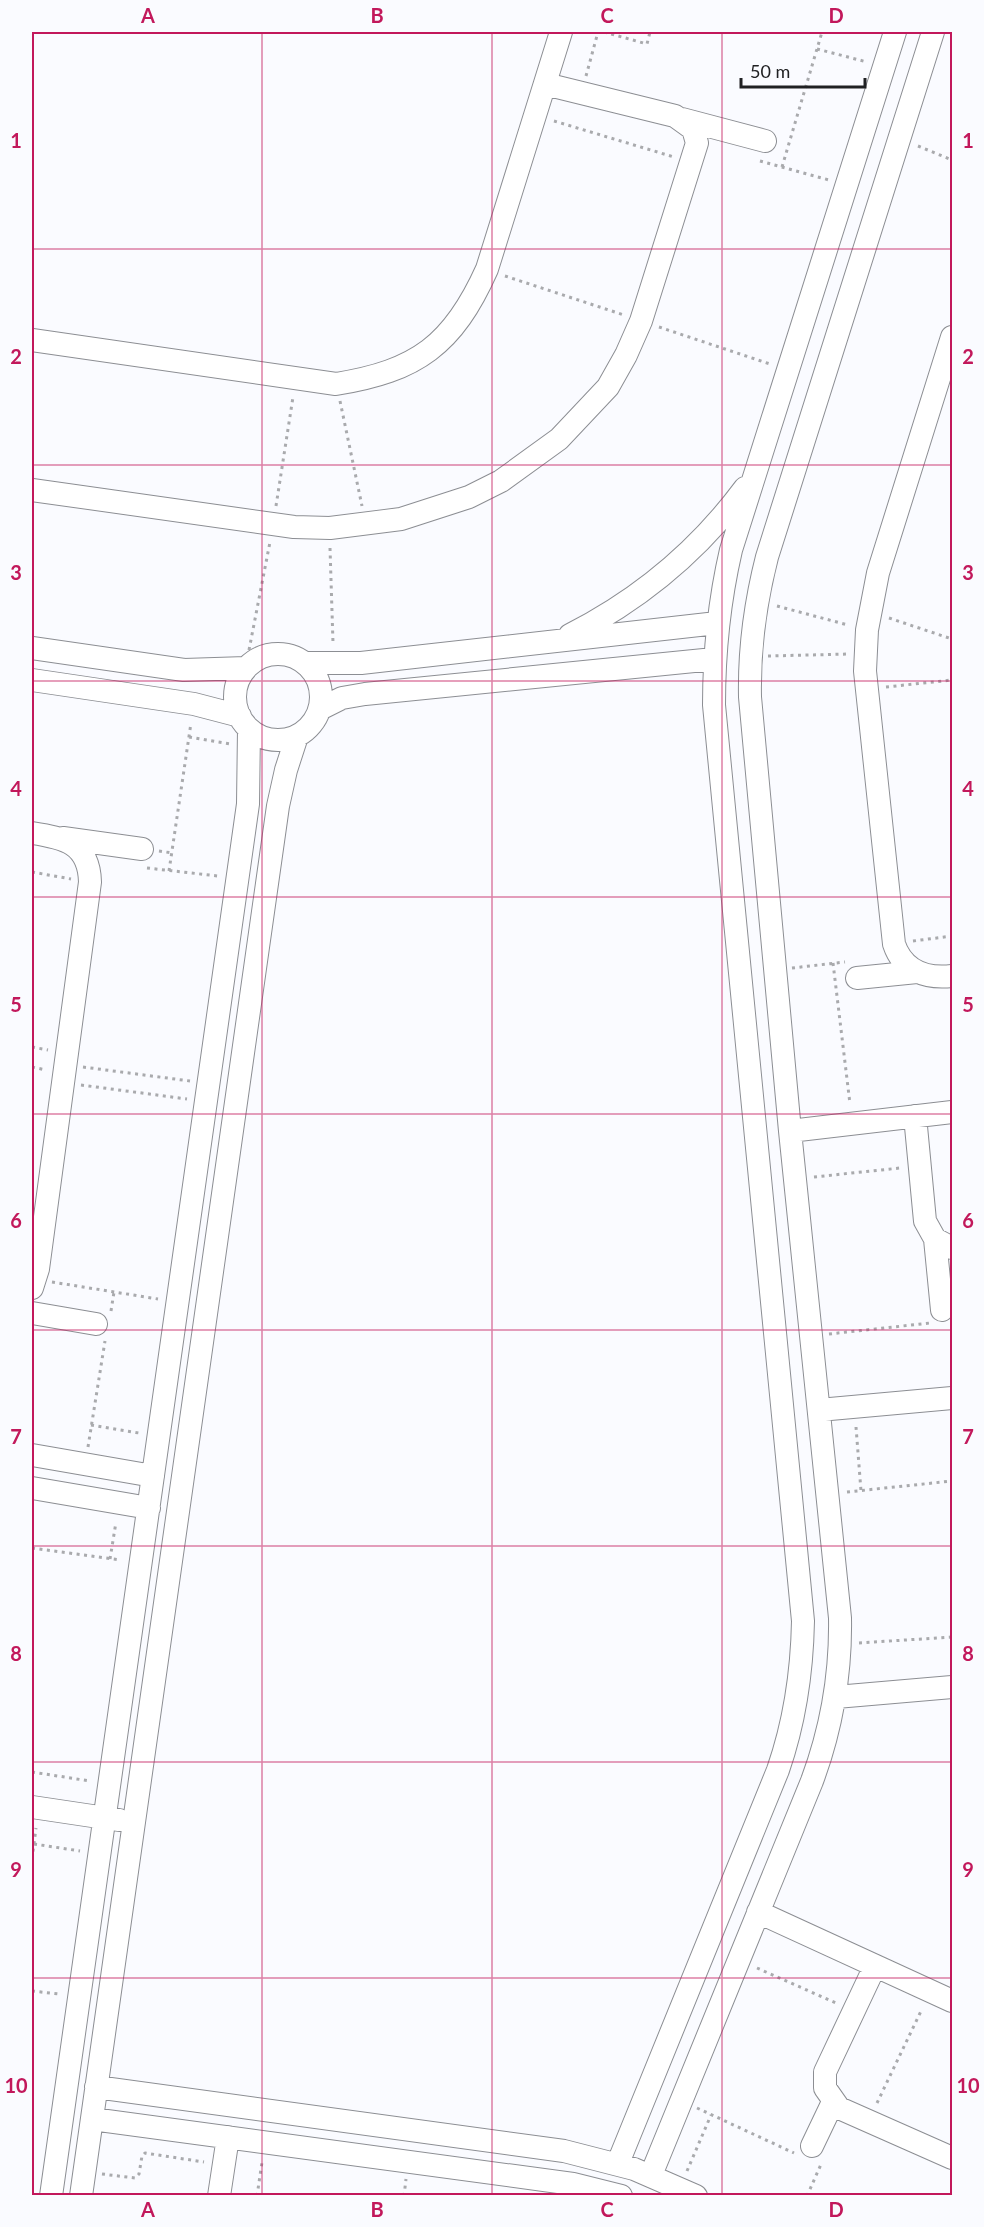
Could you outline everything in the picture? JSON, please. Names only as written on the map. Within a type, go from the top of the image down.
[{"type":"street","points":[[32,340],[336,384],[376,378],[413,362],[445,338],[470,306],[487,269],[561,32]]},
{"type":"street","points":[[618,2163],[778,1770],[793,1721],[801,1671],[802,1621],[714,705],[714,659],[717,623],[731,550],[895,32]]},
{"type":"street","points":[[651,2175],[822,1753],[836,1697],[840,1645],[750,697],[750,656],[756,601],[767,557],[933,32]]},
{"type":"street","points":[[545,84],[765,141]]},
{"type":"street","points":[[32,490],[294,527],[366,526],[436,510],[469,497],[531,462],[585,415],[608,387],[626,356],[641,321],[697,143],[693,129],[682,118]]},
{"type":"street","points":[[917,972],[898,956],[894,944],[865,689],[866,653],[878,573],[952,337]]},
{"type":"street","points":[[557,641],[615,610],[667,571],[714,526],[755,475]]},
{"type":"street","points":[[51,2196],[248,804],[247,731],[236,706],[236,686],[246,668],[261,657],[279,654],[305,663],[333,664],[717,623]]},
{"type":"street","points":[[32,648],[184,670],[246,668]]},
{"type":"street","points":[[320,709],[342,698],[359,694],[714,659]]},
{"type":"street","points":[[32,680],[194,704],[267,739],[288,739],[297,736],[311,725],[320,709],[320,684],[305,663]]},
{"type":"street","points":[[81,2196],[278,806],[297,736]]},
{"type":"street","points":[[32,833],[144,858]]},
{"type":"street","points":[[34,1284],[90,882],[87,861],[82,852],[74,845],[55,837]]},
{"type":"street","points":[[856,970],[917,972],[928,976],[952,976]]},
{"type":"street","points":[[790,1131],[952,1112]]},
{"type":"street","points":[[915,1116],[925,1221],[929,1231],[944,1244],[937,1316]]},
{"type":"street","points":[[32,1313],[104,1325]]},
{"type":"street","points":[[819,1410],[952,1398]]},
{"type":"street","points":[[32,1455],[153,1476]]},
{"type":"street","points":[[32,1488],[149,1508]]},
{"type":"street","points":[[836,1697],[952,1687]]},
{"type":"street","points":[[35,1807],[134,1822]]},
{"type":"street","points":[[758,1912],[952,2001]]},
{"type":"street","points":[[875,1966],[825,2072],[825,2088],[833,2102],[869,2121],[952,2158]]},
{"type":"street","points":[[96,2087],[564,2151],[618,2163],[688,2192]]},
{"type":"street","points":[[810,2157],[833,2102]]},
{"type":"street","points":[[92,2119],[573,2184],[621,2196]]},
{"type":"street","points":[[219,2196],[228,2138]]},
{"type":"path","points":[[581,92],[598,32]]},
{"type":"path","points":[[604,32],[647,44],[650,32]]},
{"type":"path","points":[[782,167],[822,32]]},
{"type":"path","points":[[817,49],[884,66]]},
{"type":"path","points":[[535,115],[692,163]]},
{"type":"path","points":[[899,139],[952,160]]},
{"type":"path","points":[[750,158],[848,185]]},
{"type":"path","points":[[336,384],[366,526]]},
{"type":"path","points":[[330,528],[333,664]]},
{"type":"path","points":[[756,601],[869,621],[952,639]]},
{"type":"path","points":[[750,656],[866,653]]},
{"type":"path","points":[[865,689],[952,680]]},
{"type":"path","points":[[169,871],[194,704]]},
{"type":"path","points":[[189,737],[247,731]]},
{"type":"path","points":[[144,858],[169,871],[238,879]]},
{"type":"path","points":[[32,872],[90,882]]},
{"type":"path","points":[[894,944],[952,936]]},
{"type":"path","points":[[833,963],[852,1124]]},
{"type":"path","points":[[775,970],[833,963],[856,970]]},
{"type":"path","points":[[65,1074],[208,1093]]},
{"type":"path","points":[[65,1074],[208,1093]]},
{"type":"path","points":[[795,1179],[920,1166]]},
{"type":"path","points":[[34,1284],[114,1292],[178,1302]]},
{"type":"path","points":[[85,1464],[104,1325],[114,1292]]},
{"type":"path","points":[[811,1336],[937,1316]]},
{"type":"path","points":[[854,1407],[861,1491]]},
{"type":"path","points":[[92,1425],[159,1437]]},
{"type":"path","points":[[827,1494],[952,1481]]},
{"type":"path","points":[[110,1559],[119,1503]]},
{"type":"path","points":[[32,1548],[141,1563]]},
{"type":"path","points":[[840,1645],[952,1637]]},
{"type":"path","points":[[32,1772],[110,1784]]},
{"type":"path","points":[[32,1859],[35,1807]]},
{"type":"path","points":[[34,1844],[100,1854]]},
{"type":"path","points":[[739,1960],[854,2011]]},
{"type":"path","points":[[32,1991],[79,1996]]},
{"type":"path","points":[[869,2121],[930,1991]]},
{"type":"path","points":[[681,2101],[810,2157]]},
{"type":"path","points":[[688,2192],[711,2115]]},
{"type":"path","points":[[257,2196],[264,2142]]},
{"type":"path","points":[[84,2172],[135,2178],[139,2174],[141,2156],[145,2153],[224,2165]]}]
